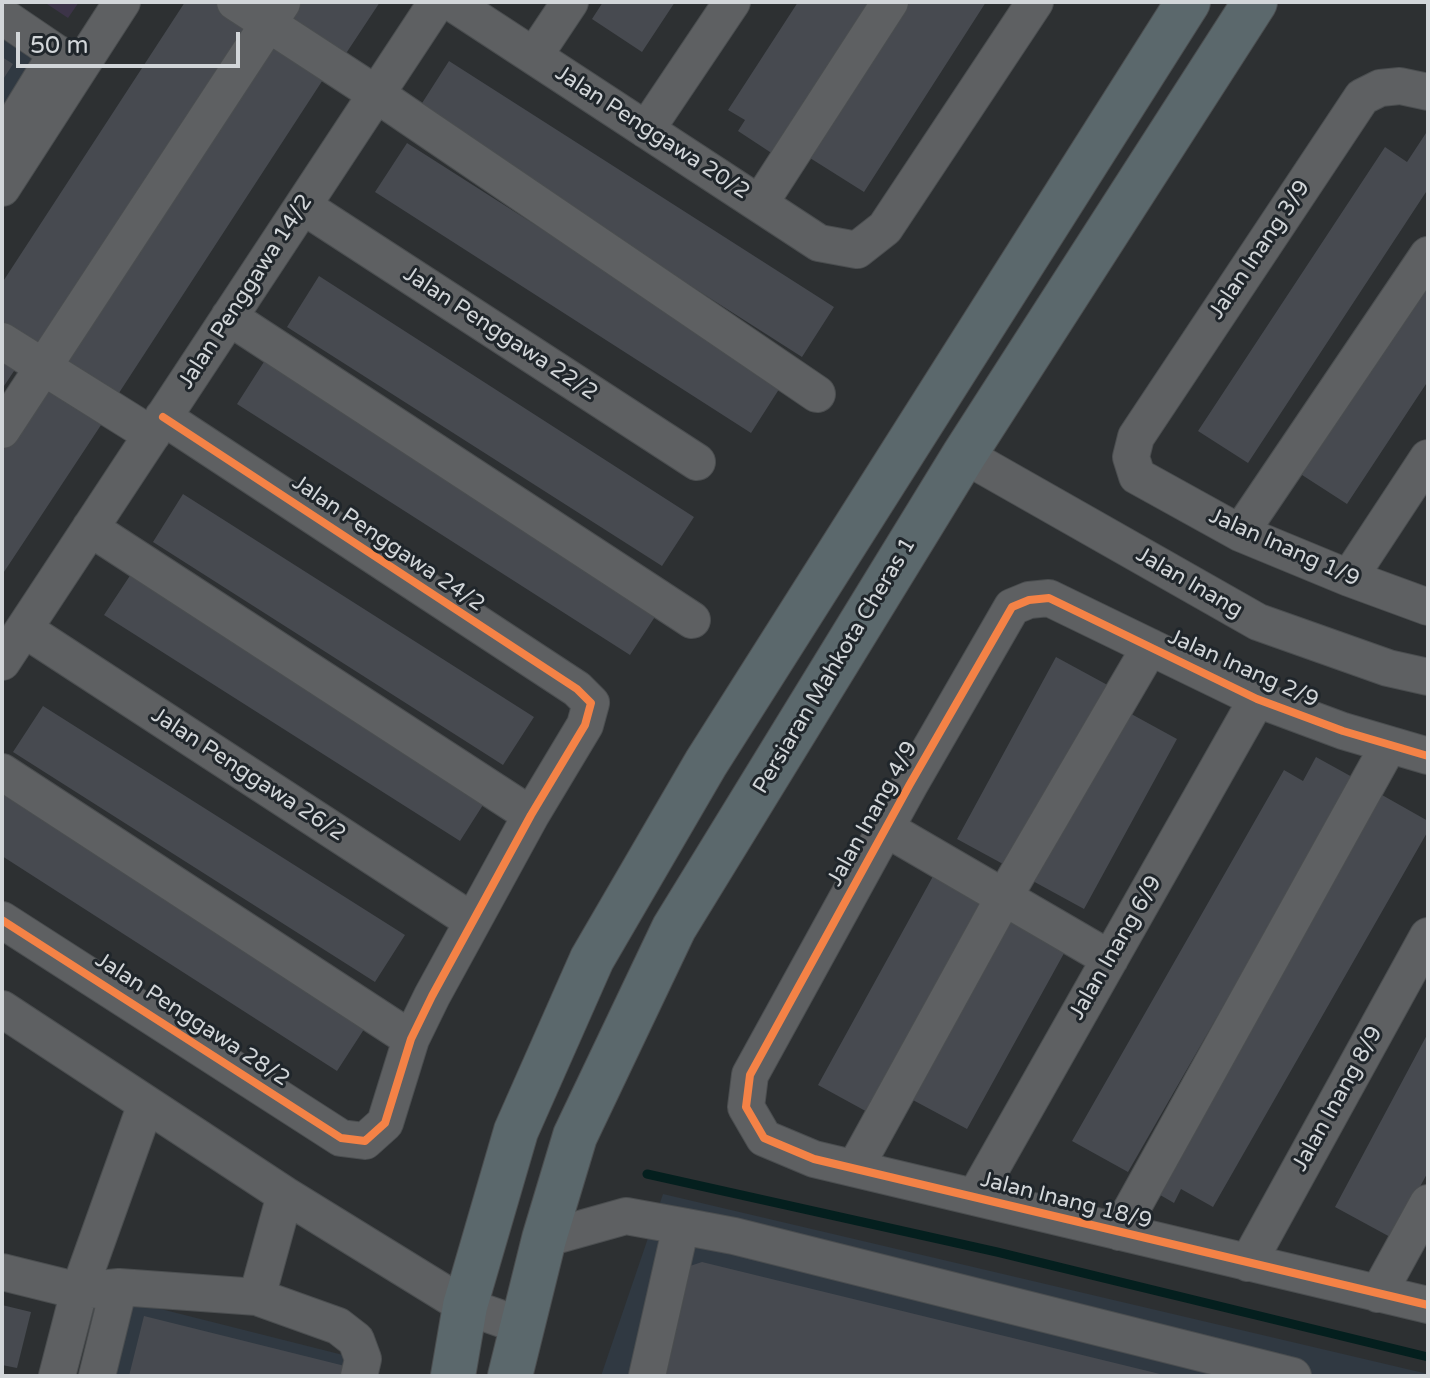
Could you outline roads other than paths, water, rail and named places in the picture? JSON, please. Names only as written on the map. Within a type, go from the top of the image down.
[{"type":"main road","points":[[453,1376],[465,1306],[516,1131],[592,959],[706,763],[1188,2]]},
{"type":"main road","name":"Persiaran Mahkota Cheras 1","points":[[510,1376],[544,1239],[575,1136],[674,928],[964,455],[1255,2]]},
{"type":"street","points":[[2,142],[67,61],[122,2]]},
{"type":"street","points":[[235,2],[276,12],[376,94],[817,394]]},
{"type":"street","name":"Jalan Penggawa 14/2","points":[[2,662],[437,2]]},
{"type":"street","name":"Jalan Penggawa 20/2","points":[[451,2],[819,243],[857,250],[885,228],[1035,2]]},
{"type":"street","points":[[534,56],[570,2]]},
{"type":"street","points":[[646,130],[732,2]]},
{"type":"street","points":[[760,203],[890,2]]},
{"type":"street","points":[[2,430],[276,12]]},
{"type":"street","points":[[2,16],[67,61]]},
{"type":"street","points":[[2,188],[67,61]]},
{"type":"street","name":"Jalan Inang 3/9","points":[[1136,437],[1362,97],[1380,88],[1414,89]]},
{"type":"street","name":"Jalan Penggawa 22/2","points":[[303,206],[697,462]]},
{"type":"street","points":[[1240,533],[1428,255]]},
{"type":"street","points":[[229,317],[692,620]]},
{"type":"street","name":"Jalan Penggawa 24/2","points":[[2,341],[43,368],[157,426],[577,689],[591,703],[585,725],[531,815]]},
{"type":"street","name":"Jalan Inang 1/9","points":[[1136,437],[1131,457],[1137,476],[1240,533],[1428,607]]},
{"type":"street","name":"Jalan Inang","points":[[964,455],[1258,622],[1388,668],[1428,677]]},
{"type":"street","points":[[1349,578],[1424,470]]},
{"type":"street","points":[[2,772],[411,1039],[531,815],[90,528]]},
{"type":"street","name":"Jalan Inang 2/9","points":[[1049,598],[1257,699],[1343,731],[1428,756]]},
{"type":"street","name":"Jalan Inang 4/9","points":[[750,1075],[885,828],[1012,607],[1029,600],[1049,598]]},
{"type":"street","name":"Jalan Penggawa 26/2","points":[[24,629],[472,921]]},
{"type":"street","points":[[855,1168],[1004,897],[1150,647]]},
{"type":"street","name":"Jalan Inang 6/9","points":[[975,1197],[1257,699]]},
{"type":"street","points":[[1119,1232],[1389,745]]},
{"type":"street","points":[[885,828],[1110,959]]},
{"type":"street","name":"Jalan Penggawa 28/2","points":[[2,920],[341,1138],[365,1141],[385,1123],[411,1039]]},
{"type":"street","name":"Jalan Inang 8/9","points":[[1248,1263],[1428,936]]},
{"type":"street","points":[[2,1009],[285,1195],[465,1306],[522,1326]]},
{"type":"street","name":"Jalan Inang 18/9","points":[[750,1075],[746,1107],[764,1138],[814,1159],[1428,1305]]},
{"type":"street","points":[[57,1376],[79,1291],[146,1104]]},
{"type":"street","points":[[257,1297],[285,1195]]},
{"type":"street","points":[[1378,1294],[1428,1203]]},
{"type":"street","points":[[544,1239],[626,1216],[681,1226],[1293,1376]]},
{"type":"street","points":[[647,1376],[681,1226]]},
{"type":"street","points":[[2,1272],[79,1291],[119,1287],[257,1297],[338,1326],[356,1340],[363,1359],[359,1376]]},
{"type":"street","points":[[97,1376],[119,1287]]},
{"type":"waterway","points":[[647,1174],[997,1252],[1428,1357]]}]
